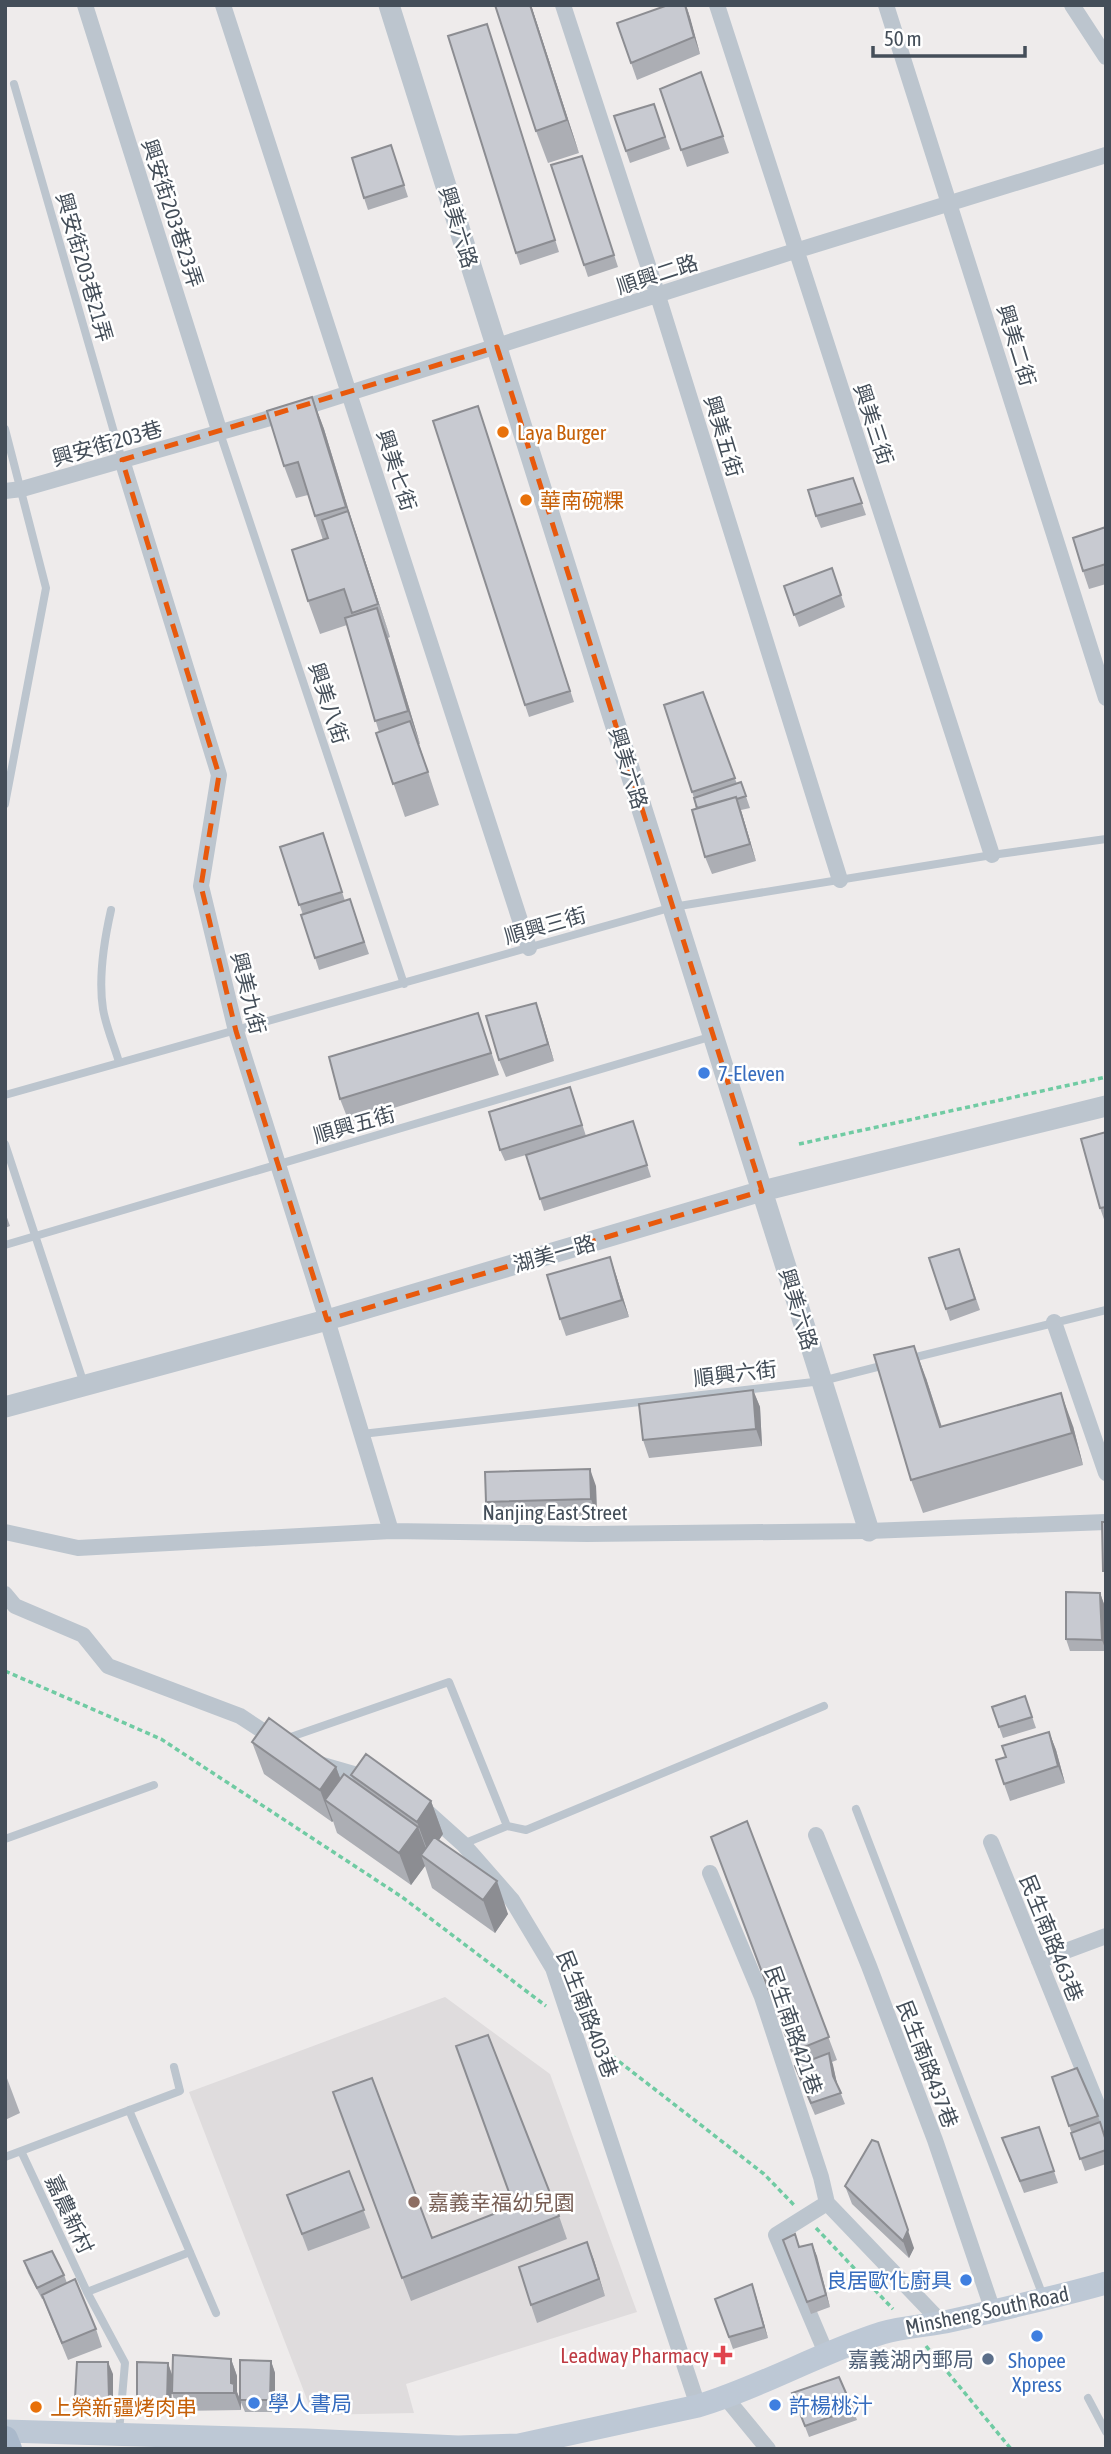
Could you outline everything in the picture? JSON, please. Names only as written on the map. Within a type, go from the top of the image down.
[{"type":"main road","name":"Minsheng South Road","points":[[5,2431],[119,2433],[458,2448],[519,2445],[726,2398],[826,2353],[884,2332],[942,2323],[1106,2283]]},
{"type":"main road","points":[[5,2439],[9,2449]]},
{"type":"street","name":"興安街203巷23弄","points":[[85,5],[220,433]]},
{"type":"street","name":"興美七街","points":[[223,5],[529,948]]},
{"type":"street","name":"興美六路","points":[[389,5],[869,1531]]},
{"type":"street","name":"興美五街","points":[[563,5],[658,296],[840,880]]},
{"type":"street","name":"興美三街","points":[[717,5],[992,855]]},
{"type":"street","name":"興美二街","points":[[886,5],[1106,698]]},
{"type":"street","points":[[1072,5],[1106,57]]},
{"type":"street","name":"順興二路","points":[[220,433],[1106,155]]},
{"type":"street","name":"興安街203巷","points":[[5,491],[22,489],[220,433]]},
{"type":"street","name":"興美九街","points":[[122,460],[219,775],[201,886],[236,1031],[391,1531]]},
{"type":"street","name":"湖美一路","points":[[5,1407],[327,1320],[762,1191],[1106,1106]]},
{"type":"street","points":[[1054,1322],[1106,1473]]},
{"type":"street","name":"Nanjing East Street","points":[[5,1532],[79,1548],[391,1531],[587,1534],[869,1531],[1106,1522]]},
{"type":"street","points":[[5,1594],[15,1606],[83,1634],[108,1666],[240,1716],[298,1756],[387,1783]]},
{"type":"street","name":"民生南路403巷","points":[[417,1803],[463,1844],[512,1900],[553,1968],[698,2406]]},
{"type":"street","name":"民生南路437巷","points":[[816,1835],[935,2140],[993,2311]]},
{"type":"street","name":"民生南路463巷","points":[[991,1842],[1106,2126]]},
{"type":"street","name":"民生南路421巷","points":[[710,1873],[762,1997],[821,2177],[827,2203],[942,2323]]},
{"type":"street","points":[[1039,1961],[1106,1936]]},
{"type":"street","points":[[826,2353],[776,2235],[827,2203]]},
{"type":"street","points":[[726,2398],[768,2449]]},
{"type":"lane","name":"興安街203巷21弄","points":[[14,84],[122,460]]},
{"type":"lane","points":[[5,429],[46,588],[5,804]]},
{"type":"lane","name":"興美八街","points":[[220,433],[404,984]]},
{"type":"lane","name":"順興三街","points":[[5,1095],[673,907],[1106,839]]},
{"type":"lane","points":[[111,910],[105,937],[102,985],[104,1010],[119,1062]]},
{"type":"lane","name":"順興五街","points":[[5,1245],[713,1036]]},
{"type":"lane","points":[[5,1144],[84,1384]]},
{"type":"lane","name":"順興六街","points":[[362,1434],[821,1381],[1106,1310]]},
{"type":"lane","points":[[279,1741],[449,1682],[507,1826]]},
{"type":"lane","points":[[463,1844],[507,1826],[526,1830],[824,1706]]},
{"type":"lane","points":[[5,1839],[153,1785]]},
{"type":"lane","points":[[856,1808],[1044,2300]]},
{"type":"lane","points":[[5,2157],[180,2091],[174,2067]]},
{"type":"lane","points":[[130,2110],[216,2313]]},
{"type":"lane","name":"嘉農新村","points":[[21,2151],[87,2292],[125,2363],[119,2433]]},
{"type":"lane","points":[[87,2292],[190,2252]]},
{"type":"lane","points":[[1088,2398],[1106,2432]]},
{"type":"path","points":[[799,1143],[1106,1077]]},
{"type":"path","points":[[5,1671],[161,1739],[401,1897],[764,2174],[911,2328],[1011,2449]]},
{"type":"highlighted area","points":[[497,347],[762,1191],[327,1320],[236,1031],[201,886],[219,775],[122,460]]},
{"type":"shaded area","name":"嘉義幸福幼兒園","points":[[445,1997],[550,2074],[637,2312],[406,2384],[414,2413],[313,2415],[189,2092]]},
{"type":"building","points":[[495,5],[530,5],[567,120],[536,131]]},
{"type":"building","points":[[668,5],[685,5],[694,37],[631,63],[617,23]]},
{"type":"building","points":[[487,24],[555,240],[516,253],[448,36]]},
{"type":"building","points":[[701,72],[723,136],[681,150],[660,89]]},
{"type":"building","points":[[654,104],[665,137],[626,151],[614,116]]},
{"type":"building","points":[[391,145],[404,185],[364,198],[352,158]]},
{"type":"building","points":[[582,156],[614,255],[584,265],[551,165]]},
{"type":"building","points":[[312,397],[346,507],[315,516],[298,462],[284,466],[267,411]]},
{"type":"building","points":[[478,406],[570,691],[525,705],[433,421]]},
{"type":"building","points":[[853,478],[862,503],[816,516],[808,490]]},
{"type":"building","points":[[348,511],[378,604],[352,613],[344,589],[308,601],[292,550],[328,538],[322,520]]},
{"type":"building","points":[[1106,527],[1106,564],[1083,571],[1073,538]]},
{"type":"building","points":[[832,568],[841,595],[794,615],[784,586]]},
{"type":"building","points":[[377,608],[408,711],[375,721],[345,618]]},
{"type":"building","points":[[703,692],[735,778],[692,792],[664,705]]},
{"type":"building","points":[[410,721],[428,772],[393,784],[376,733]]},
{"type":"building","points":[[741,782],[746,796],[697,808],[694,798]]},
{"type":"building","points":[[736,797],[750,844],[705,857],[692,810]]},
{"type":"building","points":[[323,833],[342,892],[299,905],[280,847]]},
{"type":"building","points":[[350,899],[364,942],[315,958],[301,915]]},
{"type":"building","points":[[536,1003],[548,1044],[499,1060],[486,1016]]},
{"type":"building","points":[[478,1013],[491,1053],[340,1099],[329,1057]]},
{"type":"building","points":[[570,1087],[582,1125],[500,1150],[489,1112]]},
{"type":"building","points":[[633,1121],[647,1165],[540,1199],[526,1155]]},
{"type":"building","points":[[1106,1132],[1106,1207],[1100,1208],[1081,1139]]},
{"type":"building","points":[[959,1249],[975,1299],[946,1309],[929,1258]]},
{"type":"building","points":[[610,1257],[622,1300],[560,1319],[547,1275]]},
{"type":"building","points":[[914,1346],[940,1427],[1061,1393],[1072,1433],[911,1480],[874,1355]]},
{"type":"building","points":[[753,1390],[756,1429],[643,1440],[639,1404]]},
{"type":"building","points":[[590,1469],[591,1499],[486,1502],[485,1472]]},
{"type":"building","points":[[1102,1522],[1106,1522],[1106,1571],[1103,1571]]},
{"type":"building","points":[[1066,1592],[1100,1593],[1102,1640],[1066,1639]]},
{"type":"building","points":[[1025,1696],[1032,1717],[999,1727],[992,1707]]},
{"type":"building","points":[[269,1718],[336,1767],[320,1790],[252,1742]]},
{"type":"building","points":[[1049,1732],[1058,1766],[1004,1784],[996,1760],[1006,1757],[1002,1746]]},
{"type":"building","points":[[366,1754],[431,1801],[417,1822],[351,1775]]},
{"type":"building","points":[[344,1774],[418,1827],[399,1853],[325,1800]]},
{"type":"building","points":[[747,1821],[829,2037],[792,2052],[711,1837]]},
{"type":"building","points":[[434,1837],[497,1881],[483,1900],[421,1855]]},
{"type":"building","points":[[488,2035],[559,2216],[402,2278],[333,2092],[372,2078],[432,2238],[514,2206],[456,2046]]},
{"type":"building","points":[[829,2053],[833,2076],[841,2093],[811,2103],[795,2066]]},
{"type":"building","points":[[1077,2068],[1098,2116],[1069,2126],[1052,2077]]},
{"type":"building","points":[[1100,2122],[1106,2150],[1080,2159],[1071,2133]]},
{"type":"building","points":[[1039,2127],[1054,2171],[1020,2181],[1002,2138]]},
{"type":"building","points":[[872,2140],[878,2142],[908,2230],[903,2241],[845,2186]]},
{"type":"building","points":[[349,2171],[364,2210],[302,2234],[287,2195]]},
{"type":"building","points":[[795,2234],[799,2247],[812,2244],[826,2295],[807,2302],[783,2240]]},
{"type":"building","points":[[587,2242],[599,2279],[531,2305],[519,2267]]},
{"type":"building","points":[[52,2251],[64,2275],[37,2288],[24,2261]]},
{"type":"building","points":[[75,2279],[96,2329],[62,2343],[42,2295]]},
{"type":"building","points":[[752,2284],[764,2327],[729,2337],[715,2299]]},
{"type":"building","points":[[173,2355],[231,2359],[231,2383],[234,2384],[234,2393],[172,2393]]},
{"type":"building","points":[[240,2360],[271,2361],[270,2400],[240,2400]]},
{"type":"building","points":[[77,2362],[108,2362],[109,2398],[75,2398]]},
{"type":"building","points":[[137,2362],[168,2363],[167,2402],[137,2402]]},
{"type":"building","points":[[839,2377],[853,2409],[805,2426],[792,2393]]},
{"type":"place","name":"Laya Burger","points":[[503,432]]},
{"type":"place","name":"華南碗粿","points":[[526,500]]},
{"type":"place","name":"7-Eleven","points":[[704,1073]]},
{"type":"place","name":"嘉義幸福幼兒園","points":[[414,2202]]},
{"type":"place","name":"良居歐化廚具","points":[[966,2280]]},
{"type":"place","name":"Shopee Xpress","points":[[1037,2336]]},
{"type":"place","name":"Leadway Pharmacy","points":[[723,2355]]},
{"type":"place","name":"嘉義湖內郵局","points":[[988,2359]]},
{"type":"place","name":"學人書局","points":[[254,2403]]},
{"type":"place","name":"許楊桃汁","points":[[775,2405]]},
{"type":"place","name":"上榮新疆烤肉串","points":[[36,2407]]}]
